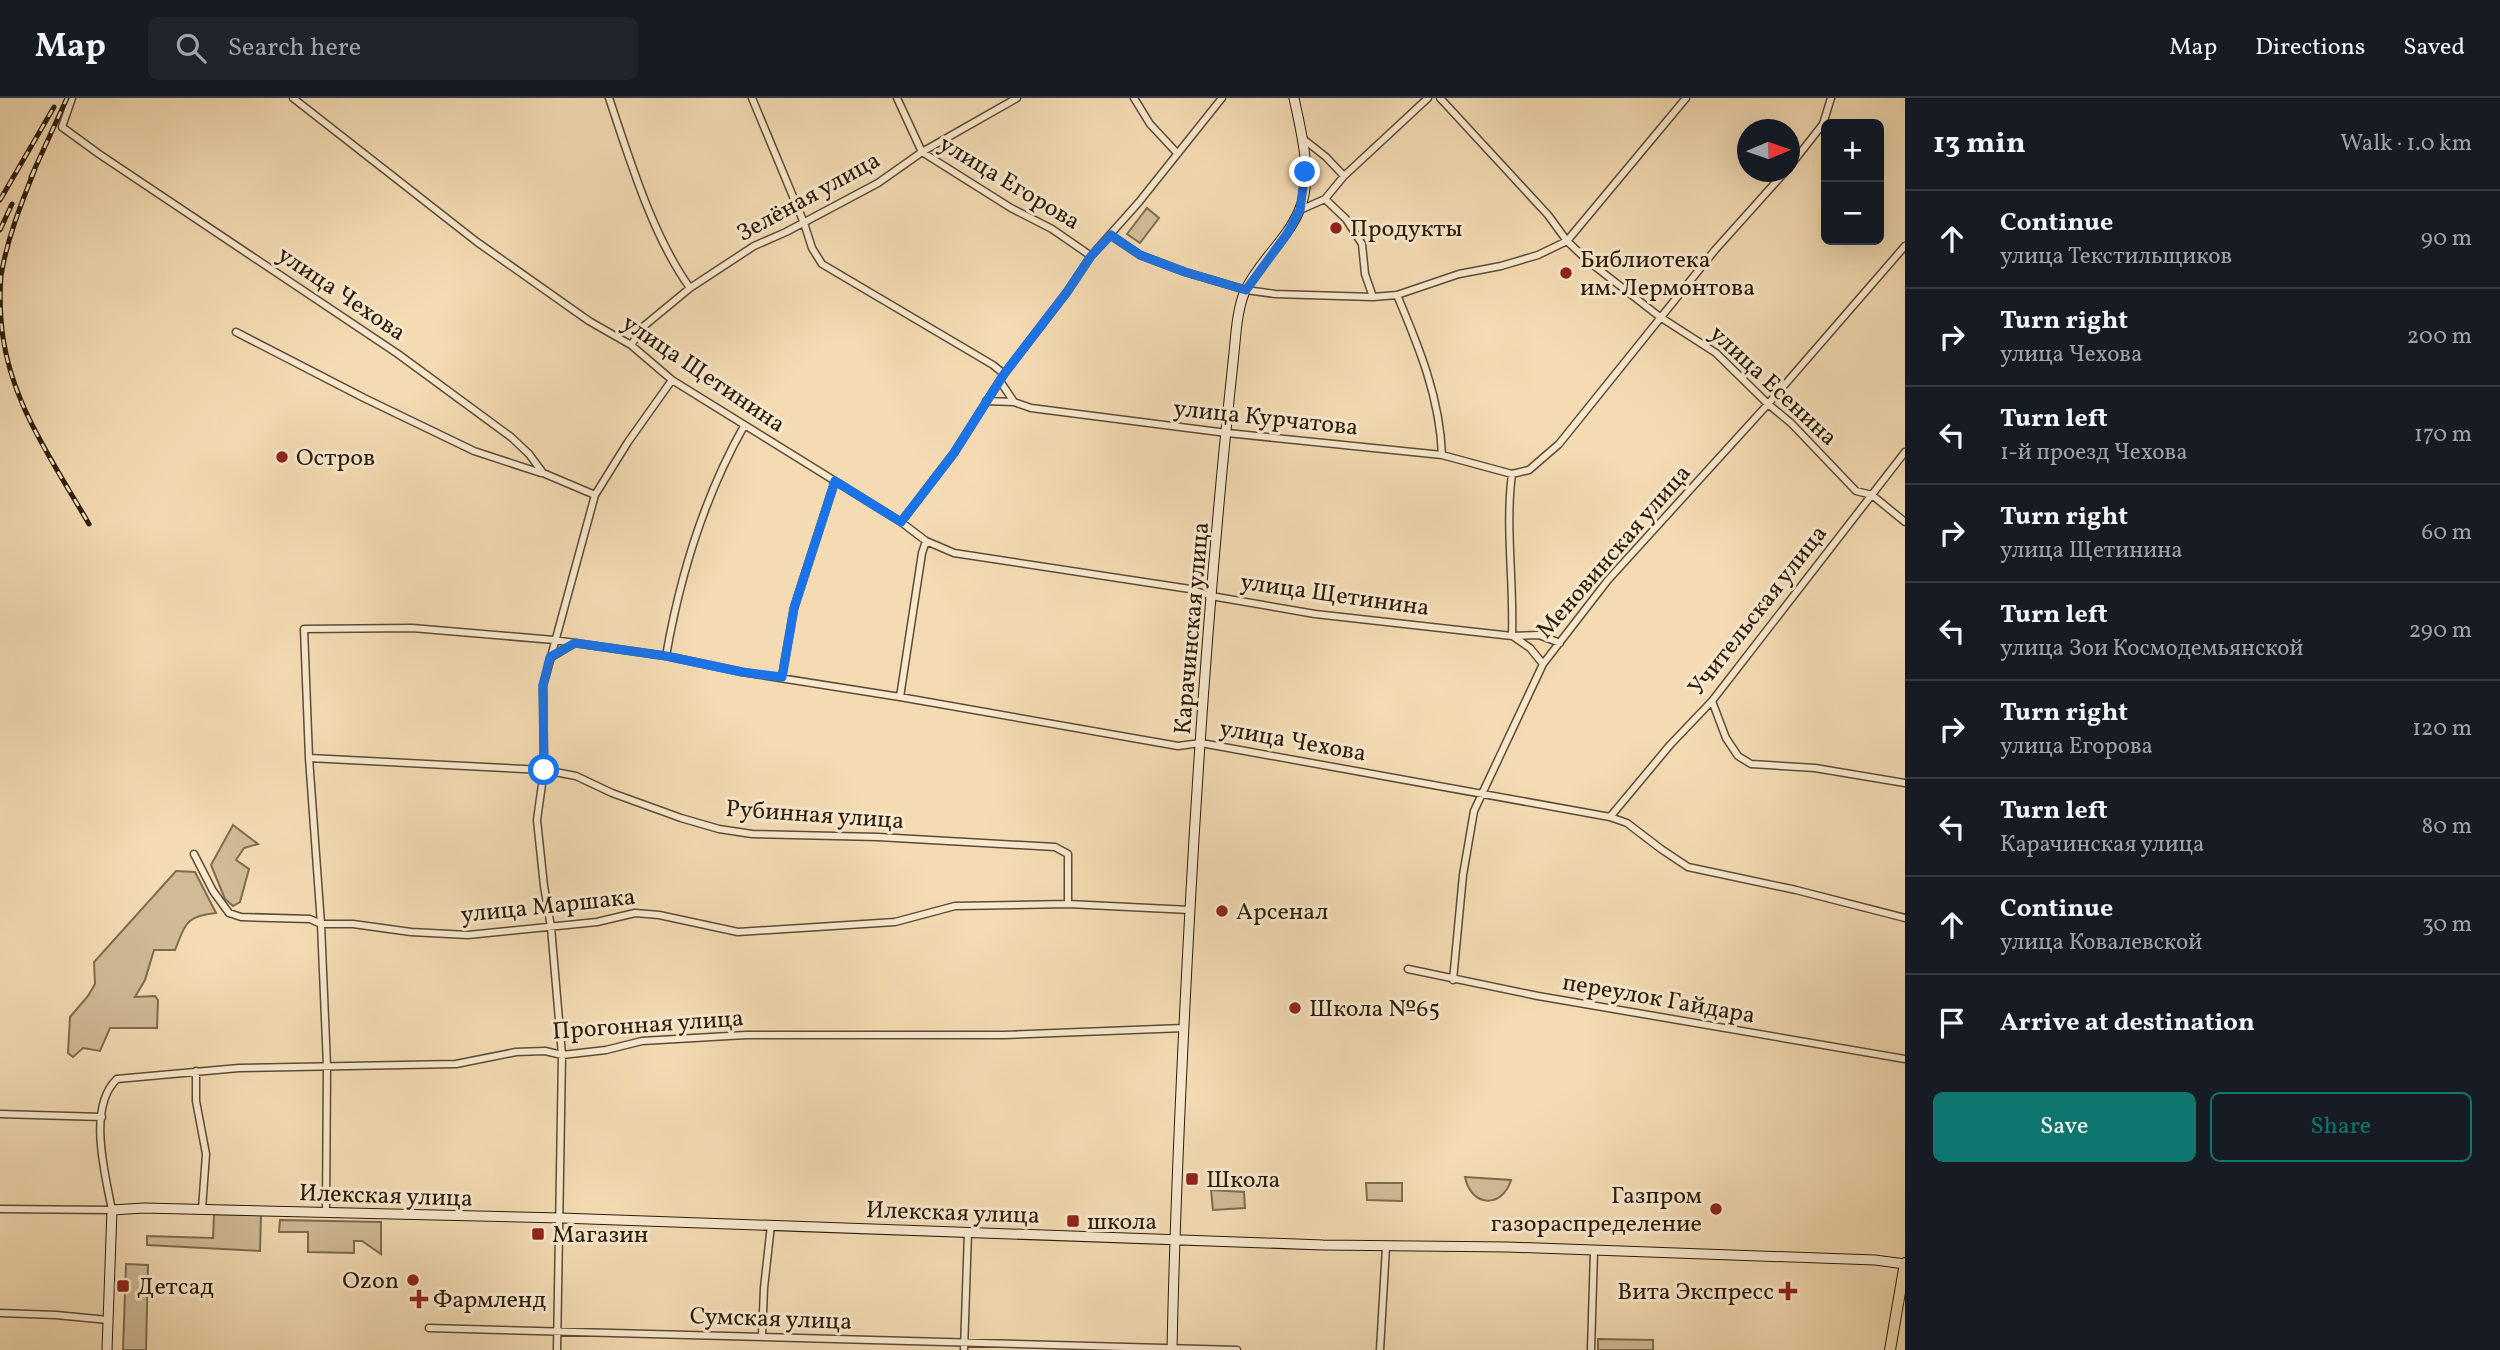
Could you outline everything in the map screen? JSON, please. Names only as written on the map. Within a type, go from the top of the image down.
[{"type":"main road","points":[[1890,1350],[1905,1264]]},
{"type":"street","name":"улица Чехова","points":[[72,98],[62,127],[398,354],[511,437],[529,454],[543,473],[595,495]]},
{"type":"street","name":"улица Щетинина","points":[[293,98],[477,242],[589,321],[632,345],[672,380],[901,522],[926,541],[954,553],[1190,589],[1211,596],[1315,614],[1512,636],[1539,635],[1559,643]]},
{"type":"street","points":[[609,98],[658,232],[673,264],[691,288]]},
{"type":"street","points":[[752,98],[812,248],[822,264],[1004,374]]},
{"type":"street","name":"улица Егорова","points":[[897,98],[922,152],[1011,208],[1052,229],[1091,256]]},
{"type":"street","name":"Зелёная улица","points":[[632,345],[643,326],[691,288],[754,246],[804,223],[878,183],[922,152],[1017,98]]},
{"type":"street","points":[[1134,98],[1150,124],[1177,153]]},
{"type":"street","points":[[901,522],[954,453],[1004,374],[1091,256],[1222,98]]},
{"type":"street","points":[[1294,98],[1305,172],[1300,210]]},
{"type":"street","points":[[1300,210],[1325,199],[1344,176],[1428,98]]},
{"type":"street","name":"улица Есенина","points":[[1440,98],[1548,215],[1567,241],[1588,261],[1660,317],[1716,352],[1856,491],[1872,495],[1905,522]]},
{"type":"street","name":"улица Егорова","points":[[1111,235],[1140,255],[1246,290],[1275,294],[1373,298],[1397,295],[1459,274],[1538,255],[1567,241],[1686,98]]},
{"type":"street","points":[[1800,153],[1823,124],[1831,98]]},
{"type":"street","points":[[1302,138],[1344,176]]},
{"type":"street","points":[[1543,664],[1530,648],[1512,636],[1512,474],[1529,470],[1559,444],[1715,250],[1776,182]]},
{"type":"street","points":[[1325,199],[1346,219],[1362,244],[1373,298]]},
{"type":"street","name":"Карачинская улица","points":[[1172,1348],[1174,1239],[1200,743],[1211,596],[1239,310],[1246,290],[1287,234],[1300,210]]},
{"type":"street","name":"Меновинская улица","points":[[1453,980],[1463,875],[1474,811],[1543,664],[1608,580],[1768,404],[1905,246]]},
{"type":"street","points":[[1397,295],[1430,377],[1441,433],[1442,455]]},
{"type":"street","points":[[236,332],[474,451],[543,473]]},
{"type":"street","points":[[557,1350],[562,1055],[551,927],[537,820],[544,770],[543,685],[595,495],[672,380]]},
{"type":"street","points":[[1000,381],[1014,402]]},
{"type":"street","name":"улица Курчатова","points":[[986,401],[1014,402],[1031,408],[1227,433],[1442,455],[1512,474]]},
{"type":"street","points":[[666,656],[689,556],[714,487],[744,426]]},
{"type":"street","name":"Учительская улица","points":[[1610,817],[1670,745],[1712,701],[1905,452]]},
{"type":"street","points":[[782,677],[794,608],[835,481]]},
{"type":"street","points":[[900,697],[926,541]]},
{"type":"street","name":"улица Чехова","points":[[309,758],[304,629],[412,628],[554,640],[666,656],[742,672],[900,697],[1178,747],[1200,743],[1610,817],[1627,823],[1688,867],[1796,890],[1905,918]]},
{"type":"street","points":[[550,657],[575,643]]},
{"type":"street","points":[[1712,701],[1726,738],[1738,756],[1751,764],[1815,768],[1905,783]]},
{"type":"street","points":[[309,758],[321,924],[327,1066],[326,1212]]},
{"type":"street","name":"Рубинная улица","points":[[309,758],[544,770],[576,776],[612,793],[681,818],[719,829],[752,834],[1055,847],[1068,854],[1068,904]]},
{"type":"street","name":"улица Маршака","points":[[194,855],[213,891],[229,913],[242,917],[310,919],[321,924],[353,924],[411,932],[468,934],[551,927],[597,922],[635,913],[687,920],[738,932],[895,922],[956,906],[1068,904],[1190,910]]},
{"type":"street","name":"переулок Гайдара","points":[[1408,969],[1453,980],[1905,1059]]},
{"type":"street","name":"Прогонная улица","points":[[102,1117],[107,1088],[117,1079],[196,1071],[456,1064],[516,1052],[545,1051],[562,1055],[606,1050],[642,1041],[746,1035],[1004,1035],[1184,1028]]},
{"type":"street","points":[[196,1071],[196,1101],[206,1154],[202,1209]]},
{"type":"street","points":[[0,1114],[102,1117],[102,1158],[112,1210],[107,1350]]},
{"type":"street","name":"Илекская улица","points":[[0,1209],[156,1208],[326,1212],[1386,1247],[1508,1247],[1839,1258],[1905,1264]]},
{"type":"street","points":[[762,1336],[771,1225]]},
{"type":"street","points":[[965,1347],[968,1232]]},
{"type":"street","points":[[1380,1350],[1386,1247]]},
{"type":"street","points":[[1591,1350],[1594,1251]]},
{"type":"street","points":[[0,1313],[56,1314],[108,1320]]},
{"type":"street","name":"Сумская улица","points":[[429,1328],[762,1336],[965,1347],[1237,1350]]},
{"type":"shaded area","points":[[1147,208],[1159,218],[1140,243],[1127,234]]},
{"type":"shaded area","points":[[233,825],[258,844],[244,848],[236,860],[249,869],[240,902],[233,906],[225,899],[211,865]]},
{"type":"shaded area","points":[[176,871],[195,872],[216,913],[198,916],[188,922],[175,950],[154,950],[145,980],[135,997],[155,996],[158,1000],[157,1028],[110,1028],[100,1051],[83,1048],[73,1057],[68,1053],[70,1017],[95,984],[94,962]]},
{"type":"shaded area","points":[[1465,1177],[1511,1180],[1501,1196],[1487,1201],[1473,1194]]},
{"type":"shaded area","points":[[1366,1183],[1402,1183],[1402,1201],[1367,1200]]},
{"type":"shaded area","points":[[1211,1190],[1244,1192],[1245,1208],[1213,1210]]},
{"type":"shaded area","points":[[214,1214],[261,1215],[260,1251],[147,1245],[147,1236],[213,1238]]},
{"type":"shaded area","points":[[280,1220],[381,1222],[381,1254],[362,1241],[354,1241],[354,1253],[308,1252],[308,1232],[279,1232]]},
{"type":"shaded area","points":[[126,1264],[148,1265],[146,1350],[123,1350]]},
{"type":"shaded area","points":[[1598,1339],[1653,1340],[1653,1350],[1598,1350]]},
{"type":"railway","points":[[31,177],[67,98]]},
{"type":"railway","points":[[0,200],[54,107]]},
{"type":"railway","points":[[35,169],[11,235],[1,276],[1,314],[5,347],[21,401],[46,451],[89,524]]},
{"type":"railway","points":[[0,230],[12,204]]},
{"type":"place","name":"Продукты","points":[[1336,228]]},
{"type":"place","name":"Библиотека им. Лермонтова","points":[[1566,273]]},
{"type":"place","name":"Остров","points":[[282,457]]},
{"type":"place","name":"Арсенал","points":[[1222,911]]},
{"type":"place","name":"Школа №65","points":[[1295,1008]]},
{"type":"place","name":"Школа","points":[[1192,1179]]},
{"type":"place","name":"Газпром газораспределение","points":[[1716,1209]]},
{"type":"place","name":"школа","points":[[1073,1221]]},
{"type":"place","name":"Магазин","points":[[538,1234]]},
{"type":"place","name":"Ozon","points":[[413,1280]]},
{"type":"place","name":"Детсад","points":[[123,1286]]},
{"type":"place","name":"Вита Экспресс","points":[[1788,1291]]},
{"type":"place","name":"Фармленд","points":[[419,1299]]},
{"type":"route","points":[[544,770],[543,685],[550,657],[575,643],[782,677],[794,608],[835,481],[901,522],[954,453],[1004,374],[1091,256],[1111,235],[1140,255],[1246,290],[1287,234],[1300,210],[1305,172]]}]
